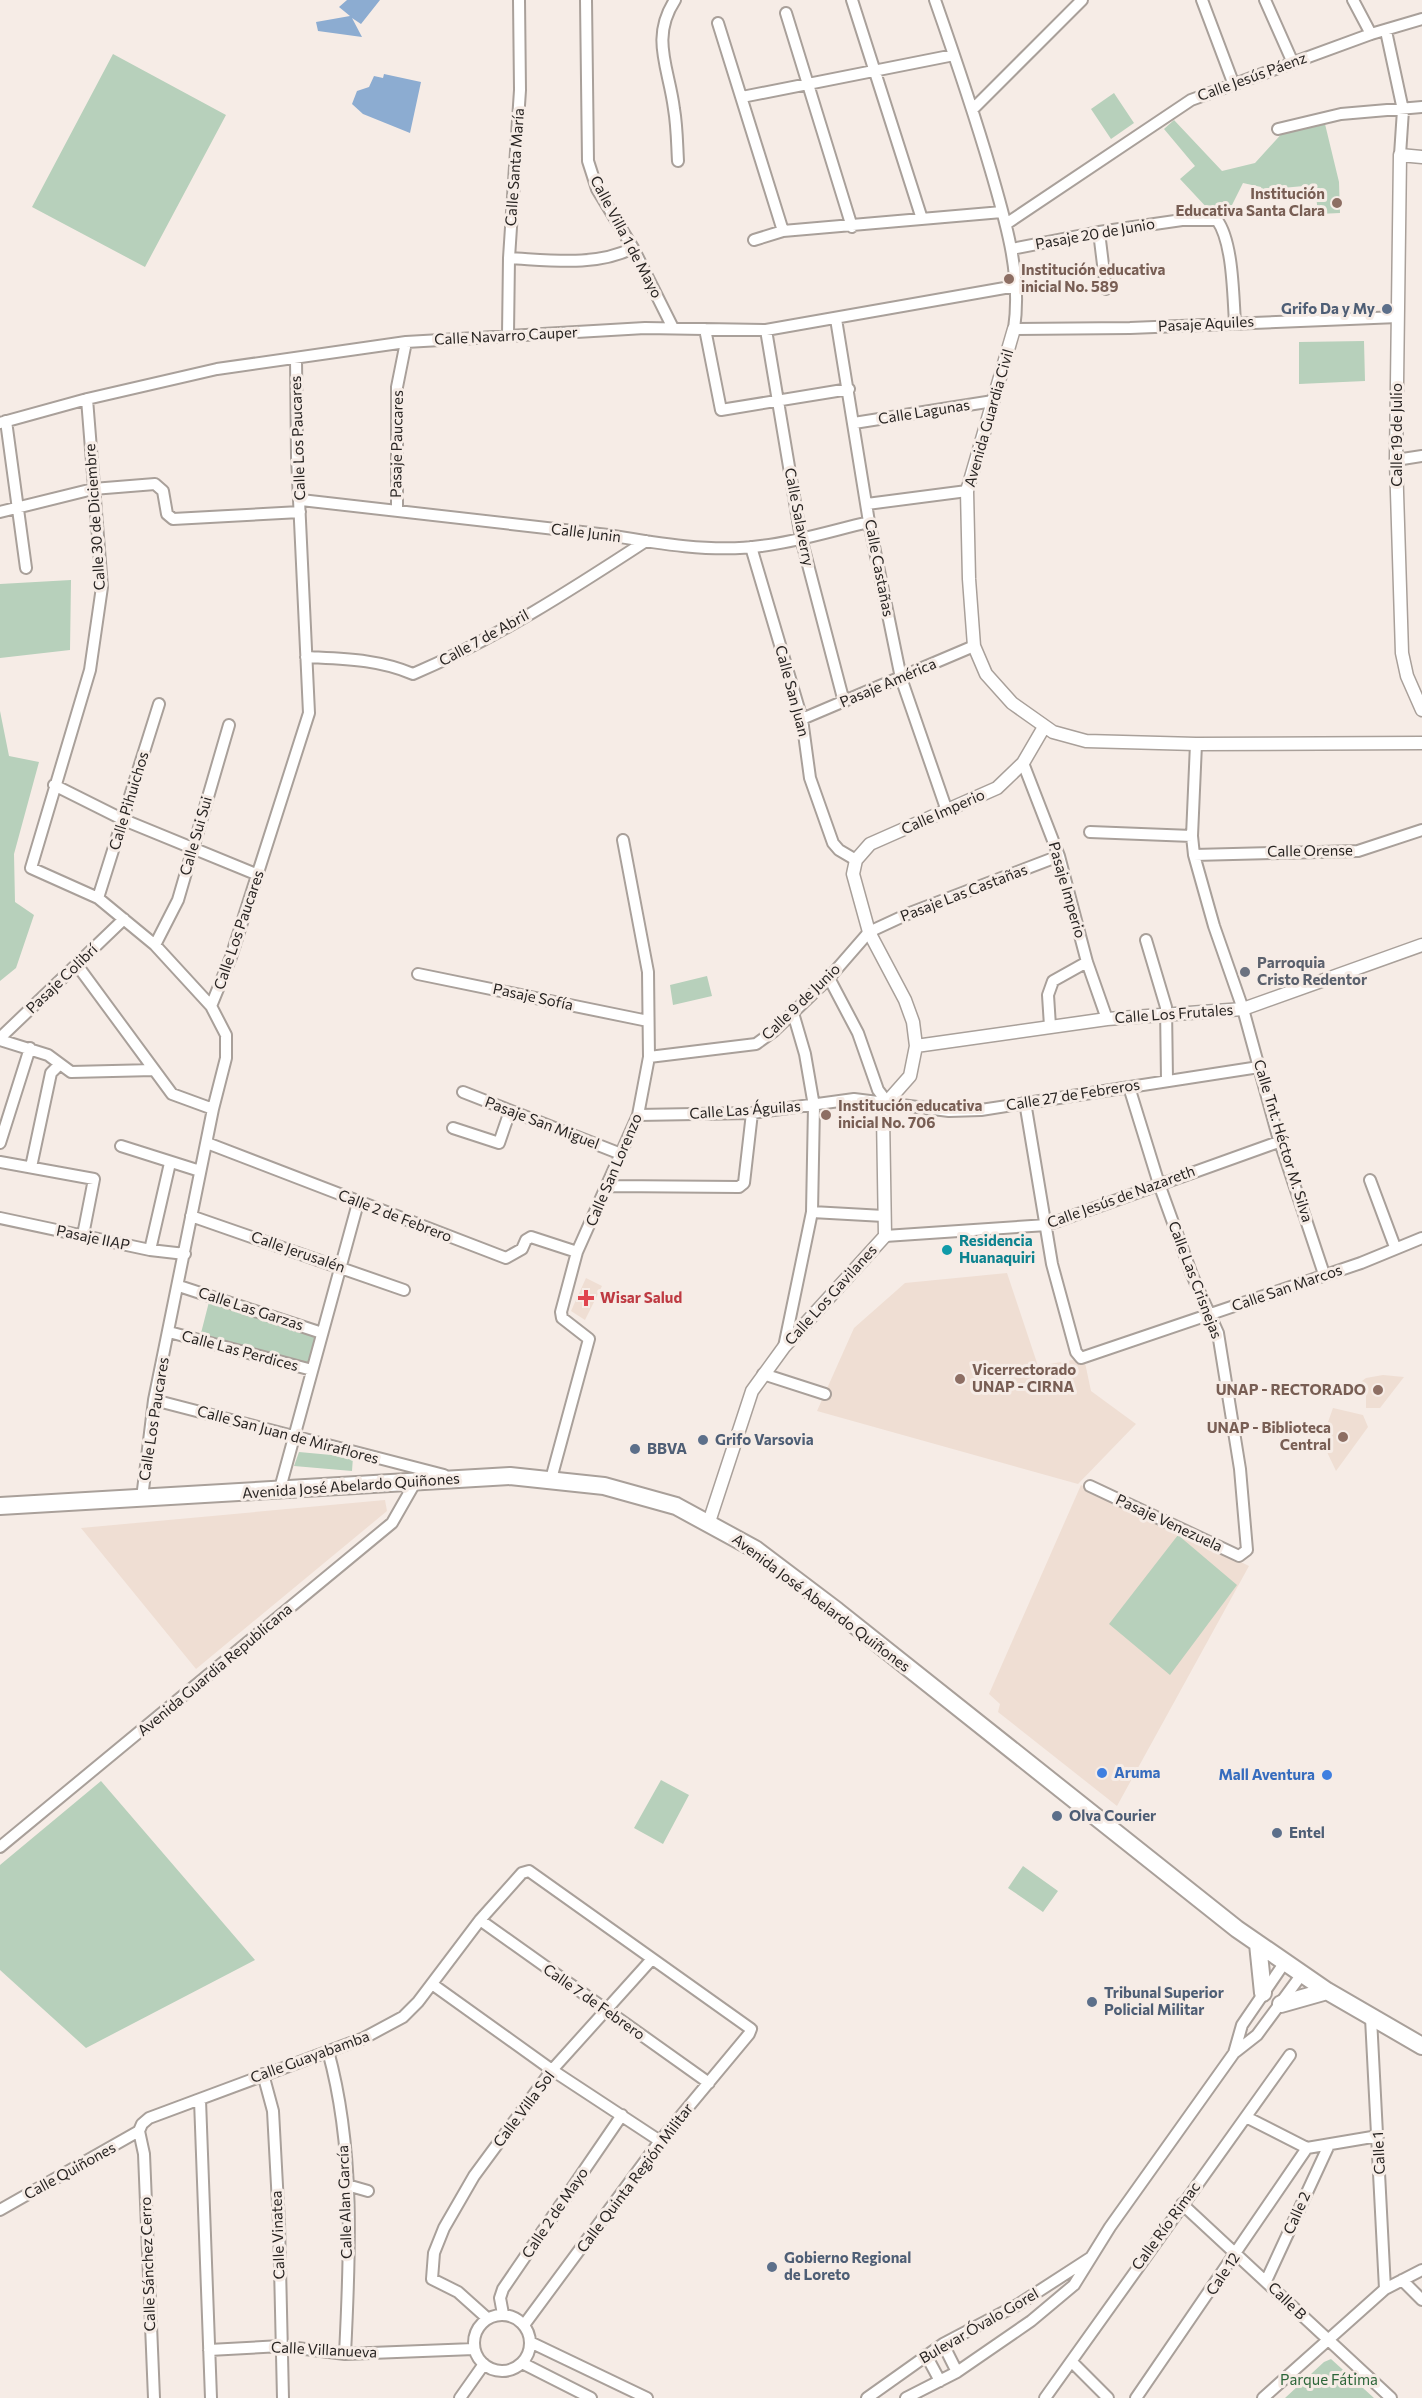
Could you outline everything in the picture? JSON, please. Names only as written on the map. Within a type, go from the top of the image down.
[{"type":"main road","name":"Avenida José Abelardo Quiñones","points":[[0,1506],[279,1492],[510,1476],[551,1479],[644,1495],[709,1522],[755,1550],[837,1611],[1258,1944],[1327,1992],[1422,2046]]},
{"type":"main road","points":[[1258,1944],[1263,1993]]},
{"type":"main road","points":[[1281,2004],[1327,1992]]},
{"type":"street","name":"Calle Santa María","points":[[508,334],[509,258],[520,90],[519,0]]},
{"type":"street","name":"Calle Villa 1 de Mayo","points":[[586,0],[588,161],[597,189],[627,251],[673,328]]},
{"type":"street","points":[[675,0],[662,25],[662,49],[674,109],[678,161]]},
{"type":"street","points":[[852,0],[922,219]]},
{"type":"street","name":"Avenida Guardia Civil","points":[[935,0],[973,109],[1006,224],[1012,249],[1016,286],[1014,329],[967,491],[969,579],[974,646],[986,674],[1012,703],[1044,727],[1065,736],[1086,741],[1196,744],[1422,743]]},
{"type":"street","points":[[973,109],[1082,0]]},
{"type":"street","points":[[1202,0],[1234,85]]},
{"type":"street","points":[[1265,0],[1293,63]]},
{"type":"street","points":[[1353,0],[1371,34]]},
{"type":"street","points":[[786,13],[852,227]]},
{"type":"street","name":"Calle Jesús Páenz","points":[[1006,224],[1191,100],[1371,34],[1422,18]]},
{"type":"street","points":[[718,23],[783,231]]},
{"type":"street","points":[[1386,31],[1403,110],[1400,155],[1422,158]]},
{"type":"street","points":[[742,97],[954,55]]},
{"type":"street","points":[[1278,129],[1341,114],[1422,107]]},
{"type":"street","name":"Calle 19 de Julio","points":[[1400,155],[1396,460],[1402,653],[1407,676],[1422,710]]},
{"type":"street","points":[[754,240],[783,231],[852,227],[1002,212]]},
{"type":"street","name":"Pasaje 20 de Junio","points":[[1012,249],[1099,232],[1182,220],[1217,220],[1223,227],[1231,272],[1235,322]]},
{"type":"street","points":[[1099,232],[1106,289]]},
{"type":"street","points":[[509,258],[582,260],[627,251]]},
{"type":"street","name":"Calle Navarro Cauper","points":[[3,422],[87,399],[217,369],[406,342],[508,334],[673,328],[766,330],[1016,286]]},
{"type":"street","name":"Pasaje Aquiles","points":[[1014,329],[1130,328],[1398,317]]},
{"type":"street","name":"Calle Castañas","points":[[836,319],[869,522],[901,678],[947,811]]},
{"type":"street","points":[[705,329],[721,410],[849,389]]},
{"type":"street","name":"Calle Salaverry","points":[[766,330],[801,538],[844,702]]},
{"type":"street","name":"Pasaje Paucares","points":[[397,510],[397,387],[406,342]]},
{"type":"street","name":"Calle Los Paucares","points":[[142,1498],[154,1400],[179,1286],[213,1109],[226,1058],[226,1035],[212,1006],[231,957],[309,713],[301,500],[297,457],[296,358]]},
{"type":"street","name":"Calle 30 de Diciembre","points":[[87,399],[102,587],[90,670],[31,868],[98,897]]},
{"type":"street","name":"Calle Lagunas","points":[[854,423],[993,401]]},
{"type":"street","points":[[3,422],[26,568]]},
{"type":"street","points":[[1396,460],[1422,456]]},
{"type":"street","points":[[0,512],[93,489],[155,484],[164,491],[166,514],[173,519],[300,512]]},
{"type":"street","points":[[867,504],[967,491]]},
{"type":"street","name":"Calle Junin","points":[[301,500],[722,548],[751,547],[869,522]]},
{"type":"street","name":"Calle 7 de Abril","points":[[306,657],[365,660],[392,665],[413,674],[458,655],[597,573],[646,541]]},
{"type":"street","name":"Calle San Juan","points":[[751,547],[802,719],[810,778],[829,833],[839,850],[856,860]]},
{"type":"street","name":"Pasaje América","points":[[802,719],[974,646]]},
{"type":"street","name":"Calle Pihuichos","points":[[98,897],[159,704]]},
{"type":"street","name":"Calle Sui Sui","points":[[155,945],[178,900],[229,724]]},
{"type":"street","name":"Calle Imperio","points":[[856,860],[870,844],[997,788],[1023,762],[1044,727]]},
{"type":"street","name":"Calle Tnt. Héctor M. Silva","points":[[1196,744],[1192,836],[1194,855],[1214,926],[1243,1009],[1281,1140],[1324,1274]]},
{"type":"street","name":"Pasaje Imperio","points":[[1023,762],[1059,856],[1087,962],[1107,1019]]},
{"type":"street","points":[[54,785],[124,820],[258,874]]},
{"type":"street","name":"Calle Orense","points":[[1194,855],[1358,850],[1422,830]]},
{"type":"street","points":[[1090,832],[1192,836]]},
{"type":"street","name":"Calle San Lorenzo","points":[[551,1479],[590,1339],[561,1315],[577,1252],[609,1186],[638,1115],[649,1057],[648,972],[623,840]]},
{"type":"street","name":"Pasaje Las Castañas","points":[[869,932],[910,913],[1059,856]]},
{"type":"street","points":[[829,978],[858,1033],[878,1090],[887,1102],[910,1076],[916,1046],[913,1022],[905,1000],[869,932],[853,874],[856,860]]},
{"type":"street","points":[[98,897],[155,945],[212,1006]]},
{"type":"street","name":"Pasaje Colibrí","points":[[0,1039],[124,919]]},
{"type":"street","name":"Calle 9 de Junio","points":[[649,1057],[756,1044],[793,1013],[829,978],[869,932]]},
{"type":"street","points":[[1146,940],[1166,1013],[1167,1080]]},
{"type":"street","name":"Calle Los Frutales","points":[[916,1046],[1107,1019],[1243,1009],[1422,945]]},
{"type":"street","points":[[1050,1026],[1048,995],[1055,977],[1087,962]]},
{"type":"street","points":[[77,965],[115,1013],[172,1094],[213,1109]]},
{"type":"street","name":"Pasaje Sofía","points":[[418,974],[648,1021]]},
{"type":"street","points":[[783,1347],[813,1212],[814,1106],[805,1054],[793,1013]]},
{"type":"street","points":[[0,1039],[48,1055],[71,1072],[154,1070]]},
{"type":"street","points":[[0,1143],[4,1110],[30,1048]]},
{"type":"street","points":[[31,1167],[51,1073],[60,1064]]},
{"type":"street","name":"Calle 27 de Febreros","points":[[887,1102],[912,1108],[949,1111],[981,1110],[1259,1067]]},
{"type":"street","name":"Calle Las Crisnejas","points":[[1129,1087],[1159,1184],[1192,1275],[1218,1333],[1240,1469],[1247,1550]]},
{"type":"street","name":"Pasaje San Miguel","points":[[463,1092],[621,1154]]},
{"type":"street","name":"Calle Las Águilas","points":[[638,1115],[752,1113],[854,1099],[887,1102]]},
{"type":"street","name":"Calle Los Gavilanes","points":[[709,1522],[752,1391],[783,1347],[885,1236],[884,1116],[887,1102]]},
{"type":"street","points":[[1025,1102],[1047,1225]]},
{"type":"street","points":[[453,1128],[499,1143],[510,1111]]},
{"type":"street","points":[[609,1186],[739,1187],[744,1183],[752,1113]]},
{"type":"street","name":"Calle Jesús de Nazareth","points":[[885,1236],[1047,1225],[1281,1140]]},
{"type":"street","name":"Calle 2 de Febrero","points":[[207,1143],[506,1258],[522,1249],[526,1240],[531,1237],[577,1252]]},
{"type":"street","points":[[121,1146],[200,1172]]},
{"type":"street","points":[[0,1162],[94,1179],[83,1235]]},
{"type":"street","points":[[150,1250],[170,1163]]},
{"type":"street","points":[[1370,1180],[1395,1247]]},
{"type":"street","points":[[279,1492],[358,1203]]},
{"type":"street","points":[[813,1212],[884,1216]]},
{"type":"street","name":"Calle Jerusalén","points":[[191,1216],[341,1266],[404,1290]]},
{"type":"street","name":"Pasaje IIAP","points":[[0,1218],[150,1250],[185,1254]]},
{"type":"street","name":"Calle San Marcos","points":[[1047,1225],[1052,1264],[1076,1352],[1078,1356],[1084,1358],[1361,1263],[1395,1247],[1422,1238]]},
{"type":"street","name":"Calle Las Garzas","points":[[179,1286],[322,1333]]},
{"type":"street","name":"Calle Las Perdices","points":[[169,1332],[312,1370]]},
{"type":"street","points":[[763,1374],[825,1394]]},
{"type":"street","name":"Calle San Juan de Miraflores","points":[[154,1400],[458,1479]]},
{"type":"street","name":"Avenida Guardia Republicana","points":[[0,1847],[392,1523],[416,1481]]},
{"type":"street","name":"Pasaje Venezuela","points":[[1090,1486],[1239,1556],[1247,1550]]},
{"type":"street","name":"Calle Guayabamba","points":[[140,2131],[142,2124],[149,2118],[200,2100],[263,2073],[364,2038],[403,2017],[432,1984],[480,1920],[522,1873],[530,1872],[652,1959]]},
{"type":"street","name":"Calle 7 de Febrero","points":[[480,1920],[709,2083]]},
{"type":"street","name":"Calle Villa Sol","points":[[487,2318],[458,2292],[432,2279],[434,2253],[444,2228],[467,2187],[552,2070],[607,2012],[652,1959]]},
{"type":"street","name":"Calle Quinta Región Militar","points":[[524,2325],[660,2141],[749,2034],[749,2025],[652,1959]]},
{"type":"street","name":"Bulevar Óvalo Gorel","points":[[1234,2053],[1242,2025],[1285,1962]]},
{"type":"street","name":"Bulevar Óvalo Gorel","points":[[906,2398],[957,2372],[1031,2321],[1074,2285],[1110,2227],[1234,2053],[1257,2035],[1302,1974]]},
{"type":"street","points":[[432,1984],[552,2070],[660,2141]]},
{"type":"street","name":"Calle 1","points":[[1371,2018],[1385,2289]]},
{"type":"street","name":"Calle Alan García","points":[[328,2051],[339,2090],[347,2185],[345,2354]]},
{"type":"street","name":"Calle Río Rimac","points":[[1045,2398],[1072,2362],[1108,2306],[1290,2055]]},
{"type":"street","name":"Calle Vinatea","points":[[263,2073],[273,2111],[279,2223],[282,2398]]},
{"type":"street","points":[[200,2100],[211,2398]]},
{"type":"street","name":"Calle 2 de Mayo","points":[[503,2314],[500,2298],[503,2289],[622,2115]]},
{"type":"street","points":[[1246,2117],[1307,2148],[1378,2136]]},
{"type":"street","name":"Calle Quiñones","points":[[0,2210],[140,2131]]},
{"type":"street","name":"Calle Sánchez Cerro","points":[[140,2131],[144,2154],[154,2398]]},
{"type":"street","name":"Calle 2","points":[[1266,2281],[1329,2145]]},
{"type":"street","name":"Cale 12","points":[[1137,2398],[1307,2148]]},
{"type":"street","points":[[347,2185],[368,2191]]},
{"type":"street","name":"Calle B","points":[[1182,2205],[1392,2398]]},
{"type":"street","name":"Bulevar Óvalo Gorel","points":[[867,2398],[943,2344],[1019,2304],[1093,2257]]},
{"type":"street","points":[[1263,2398],[1385,2289],[1422,2270]]},
{"type":"street","points":[[1402,2280],[1422,2300]]},
{"type":"street","points":[[503,2314],[518,2319],[524,2325],[530,2342],[527,2357],[522,2363],[515,2368],[499,2371],[484,2364],[474,2349],[476,2331],[487,2318],[503,2314]]},
{"type":"street","points":[[530,2342],[647,2398]]},
{"type":"street","points":[[943,2344],[957,2372]]},
{"type":"street","name":"Calle Villanueva","points":[[209,2350],[281,2346],[345,2354],[474,2349]]},
{"type":"street","points":[[926,2355],[940,2381]]},
{"type":"street","points":[[1072,2362],[1108,2398]]},
{"type":"street","points":[[522,2363],[591,2398]]},
{"type":"street","points":[[460,2398],[484,2364]]},
{"type":"shaded area","name":"Vicerrectorado UNAP - CIRNA","points":[[1007,1273],[1038,1366],[1084,1358],[1091,1391],[1136,1424],[1078,1484],[817,1411],[854,1328],[905,1283]]},
{"type":"shaded area","name":"Wisar Salud","points":[[586,1278],[602,1286],[585,1320],[571,1311]]},
{"type":"shaded area","name":"UNAP - RECTORADO","points":[[1383,1375],[1404,1377],[1380,1408],[1366,1408],[1366,1395],[1358,1384],[1366,1378]]},
{"type":"shaded area","name":"UNAP - Biblioteca Central","points":[[1333,1408],[1363,1415],[1368,1427],[1336,1471],[1327,1452],[1326,1443],[1328,1422]]},
{"type":"shaded area","points":[[1081,1485],[1249,1566],[1117,1806],[998,1712],[1000,1704],[989,1694]]},
{"type":"shaded area","points":[[385,1500],[387,1511],[196,1669],[81,1528]]},
{"type":"green space","points":[[113,54],[226,115],[145,267],[32,207]]},
{"type":"green space","points":[[1114,93],[1134,123],[1111,139],[1091,109]]},
{"type":"green space","points":[[1174,120],[1222,171],[1255,163],[1286,129],[1325,124],[1339,182],[1340,213],[1318,214],[1315,185],[1282,188],[1274,195],[1264,196],[1261,187],[1243,183],[1232,205],[1209,210],[1180,179],[1195,166],[1164,129]]},
{"type":"green space","points":[[1364,341],[1365,381],[1299,384],[1299,342]]},
{"type":"green space","points":[[71,580],[70,650],[0,658],[0,584]]},
{"type":"green space","points":[[0,711],[9,756],[39,762],[14,854],[15,902],[34,915],[16,968],[0,981]]},
{"type":"green space","points":[[707,976],[712,996],[673,1005],[670,985]]},
{"type":"green space","points":[[210,1298],[319,1334],[309,1369],[200,1337]]},
{"type":"green space","points":[[299,1452],[353,1457],[352,1471],[294,1466]]},
{"type":"green space","points":[[1178,1535],[1237,1585],[1170,1675],[1109,1624]]},
{"type":"green space","points":[[661,1780],[689,1795],[663,1844],[634,1828]]},
{"type":"green space","points":[[101,1781],[255,1960],[86,2048],[0,1970],[0,1865]]},
{"type":"green space","points":[[1023,1866],[1058,1891],[1043,1912],[1008,1888]]},
{"type":"green space","name":"Parque Fátima","points":[[1331,2359],[1374,2398],[1285,2398],[1324,2362]]},
{"type":"water","points":[[347,0],[380,0],[361,24],[352,18],[362,37],[318,31],[316,22],[350,16],[339,7]]},
{"type":"water","points":[[384,74],[421,82],[410,133],[363,114],[352,104],[357,91],[369,87],[374,76],[383,78]]},
{"type":"place","name":"Institución Educativa Santa Clara","points":[[1337,203]]},
{"type":"place","name":"Institución educativa inicial No. 589","points":[[1009,279]]},
{"type":"place","name":"Grifo Da y My","points":[[1387,309]]},
{"type":"place","name":"Parroquia Cristo Redentor","points":[[1245,972]]},
{"type":"place","name":"Institución educativa inicial No. 706","points":[[826,1115]]},
{"type":"place","name":"Residencia Huanaquiri","points":[[947,1250]]},
{"type":"place","name":"Wisar Salud","points":[[586,1298]]},
{"type":"place","name":"Vicerrectorado UNAP - CIRNA","points":[[960,1379]]},
{"type":"place","name":"UNAP - RECTORADO","points":[[1378,1390]]},
{"type":"place","name":"UNAP - Biblioteca Central","points":[[1343,1437]]},
{"type":"place","name":"Grifo Varsovia","points":[[703,1440]]},
{"type":"place","name":"BBVA","points":[[635,1449]]},
{"type":"place","name":"Aruma","points":[[1102,1773]]},
{"type":"place","name":"Mall Aventura","points":[[1327,1775]]},
{"type":"place","name":"Olva Courier","points":[[1057,1816]]},
{"type":"place","name":"Entel","points":[[1277,1833]]},
{"type":"place","name":"Tribunal Superior Policial Militar","points":[[1092,2002]]},
{"type":"place","name":"Gobierno Regional de Loreto","points":[[772,2267]]}]
